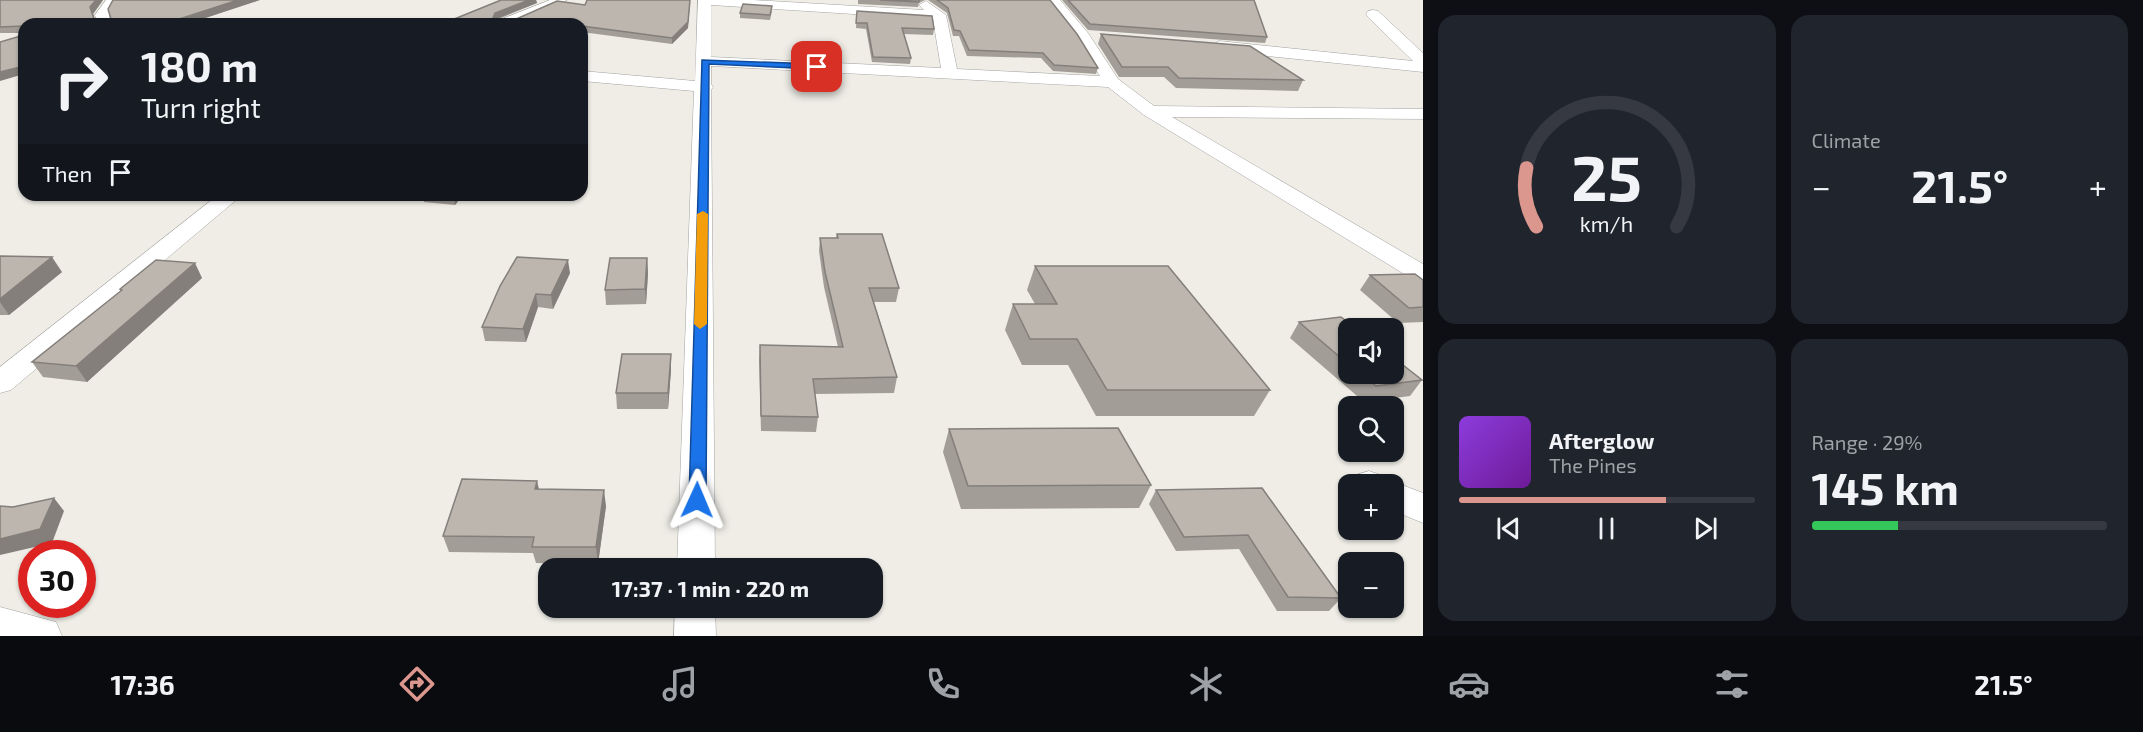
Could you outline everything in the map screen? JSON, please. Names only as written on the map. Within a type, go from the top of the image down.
[{"type":"street","points":[[103,18],[102,15],[112,0]]},
{"type":"street","points":[[517,18],[561,0]]},
{"type":"street","points":[[696,558],[705,87],[704,0],[939,15]]},
{"type":"street","points":[[922,0],[939,15],[950,73]]},
{"type":"street","points":[[1053,0],[1083,36],[1113,82],[1150,111],[1423,275]]},
{"type":"street","points":[[1373,14],[1423,62]]},
{"type":"street","points":[[1083,36],[1106,38]]},
{"type":"street","points":[[1199,45],[1423,67]]},
{"type":"street","points":[[705,61],[1113,82]]},
{"type":"street","points":[[588,77],[705,87]]},
{"type":"street","points":[[1150,111],[1421,115]]},
{"type":"street","points":[[0,383],[224,201]]},
{"type":"street","points":[[1404,500],[1423,509]]},
{"type":"street","points":[[695,618],[695,636]]},
{"type":"street","points":[[0,627],[42,636]]},
{"type":"building","points":[[0,0],[96,0],[90,7],[94,18],[18,18],[18,26],[0,27]]},
{"type":"building","points":[[113,0],[238,0],[182,18],[111,18],[108,9]]},
{"type":"building","points":[[501,0],[529,0],[495,13],[493,18],[457,18]]},
{"type":"building","points":[[587,0],[690,0],[688,22],[672,38],[588,27],[588,18],[519,18],[557,1],[585,5]]},
{"type":"building","points":[[880,0],[919,0],[919,2]]},
{"type":"building","points":[[937,0],[1050,0],[1077,34],[1098,68],[1054,65],[1043,53],[969,50],[960,31],[954,30],[948,8]]},
{"type":"building","points":[[1068,0],[1254,0],[1267,37],[1090,24]]},
{"type":"building","points":[[743,4],[772,6],[770,15],[740,13]]},
{"type":"building","points":[[857,11],[932,16],[934,29],[902,28],[911,58],[873,57],[867,23],[856,23]]},
{"type":"building","points":[[1101,34],[1250,46],[1303,80],[1179,78],[1168,67],[1122,67]]},
{"type":"building","points":[[18,37],[18,68],[0,72],[0,42]]},
{"type":"building","points":[[837,234],[882,234],[899,288],[869,288],[897,377],[813,379],[818,417],[761,416],[760,345],[843,347],[825,272],[820,238],[838,238]]},
{"type":"building","points":[[0,256],[52,257],[0,299]]},
{"type":"building","points":[[517,257],[568,260],[551,295],[536,294],[523,329],[482,327],[500,286]]},
{"type":"building","points":[[610,258],[647,258],[645,289],[605,290]]},
{"type":"building","points":[[156,260],[195,263],[76,366],[32,362],[122,290],[120,289]]},
{"type":"building","points":[[1035,266],[1168,266],[1270,390],[1107,390],[1077,339],[1030,339],[1013,304],[1057,304]]},
{"type":"building","points":[[1415,274],[1423,280],[1423,307],[1409,308],[1370,275]]},
{"type":"building","points":[[1341,317],[1342,318],[1338,318],[1338,355],[1299,322]]},
{"type":"building","points":[[622,354],[671,354],[668,393],[616,393]]},
{"type":"building","points":[[1404,366],[1422,380],[1404,382]]},
{"type":"building","points":[[1118,428],[1151,485],[968,486],[949,429]]},
{"type":"building","points":[[462,479],[537,481],[535,489],[604,490],[596,547],[532,547],[534,537],[443,536]]},
{"type":"building","points":[[1262,488],[1338,594],[1338,598],[1288,597],[1248,535],[1184,537],[1156,490]]},
{"type":"building","points":[[54,498],[40,529],[0,539],[0,506],[13,507]]},
{"type":"slow traffic","points":[[700,324],[703,214]]},
{"type":"route","points":[[697,500],[705,61],[817,67]]}]
